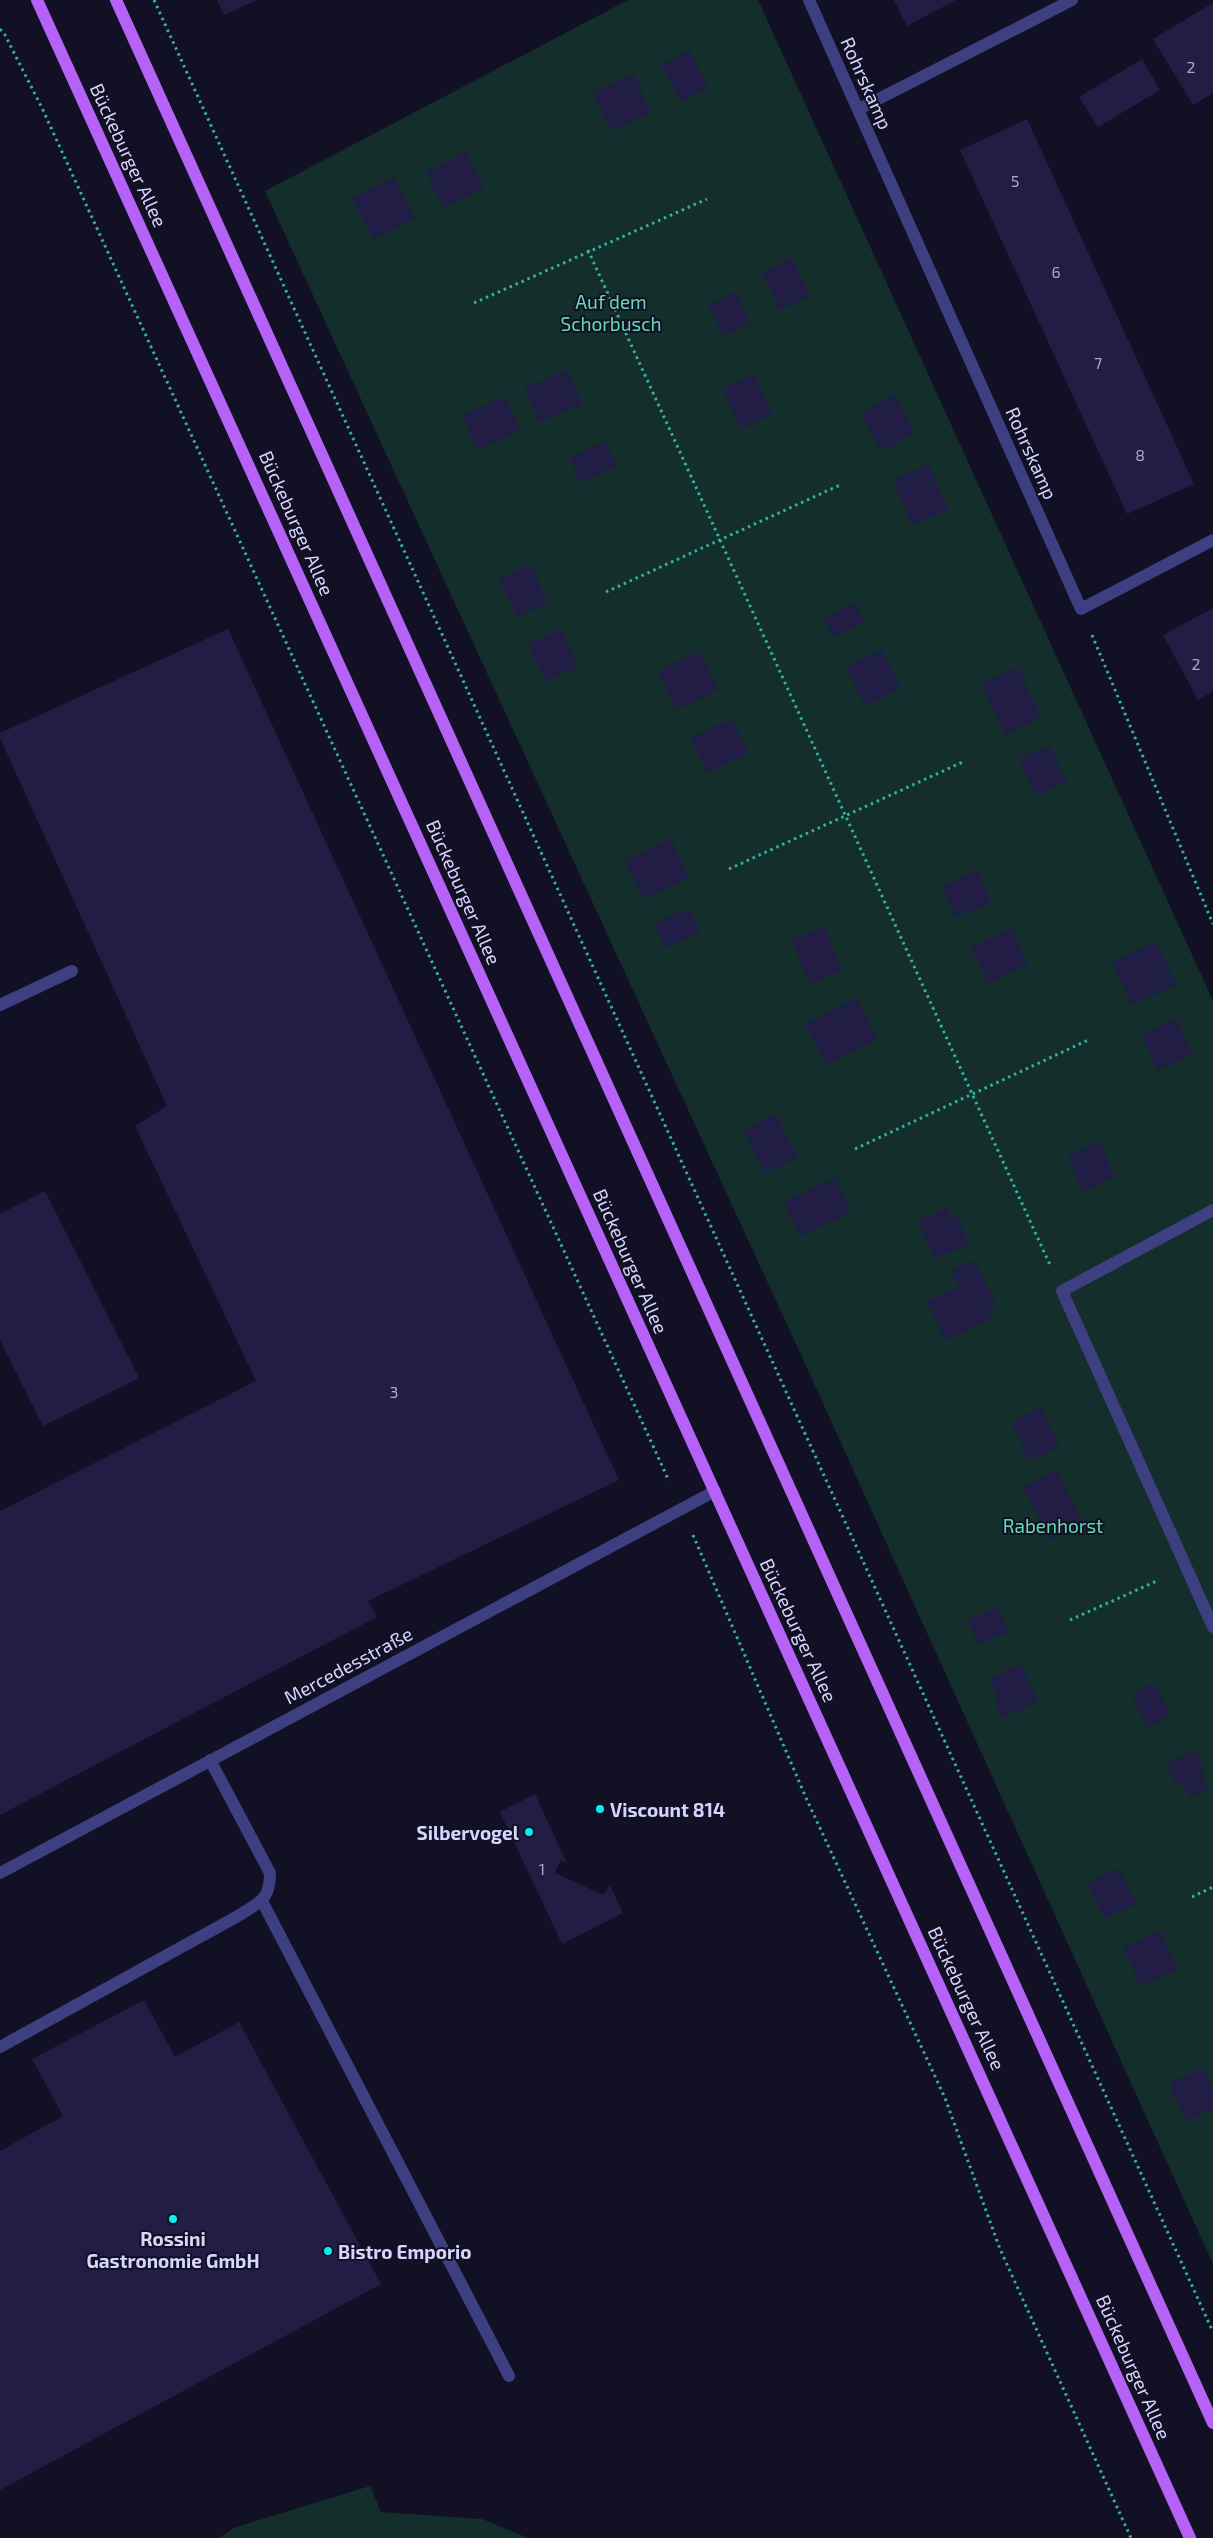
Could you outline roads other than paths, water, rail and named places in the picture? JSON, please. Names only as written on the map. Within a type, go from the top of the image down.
[{"type":"main road","name":"Bückeburger Allee","points":[[37,0],[1190,2538]]},
{"type":"main road","points":[[116,0],[1213,2423]]},
{"type":"street","name":"Rohrskamp","points":[[809,0],[1081,609],[1213,540]]},
{"type":"street","points":[[859,110],[1072,0]]},
{"type":"street","points":[[0,1005],[72,972]]},
{"type":"street","points":[[1213,1210],[1062,1291],[1213,1627]]},
{"type":"street","name":"Mercedesstraße","points":[[0,1873],[715,1491]]},
{"type":"street","points":[[0,2047],[262,1901],[270,1889],[270,1873],[210,1760]]},
{"type":"street","points":[[262,1901],[509,2376]]},
{"type":"place","name":"Viscount 814","points":[[600,1809]]},
{"type":"place","name":"Silbervogel","points":[[529,1832]]},
{"type":"place","name":"Rossini Gastronomie GmbH","points":[[173,2219]]},
{"type":"place","name":"Bistro Emporio","points":[[328,2251]]},
{"type":"park label","name":"Auf dem Schorbusch","points":[[611,312]]},
{"type":"park label","name":"Rabenhorst","points":[[1053,1525]]}]
